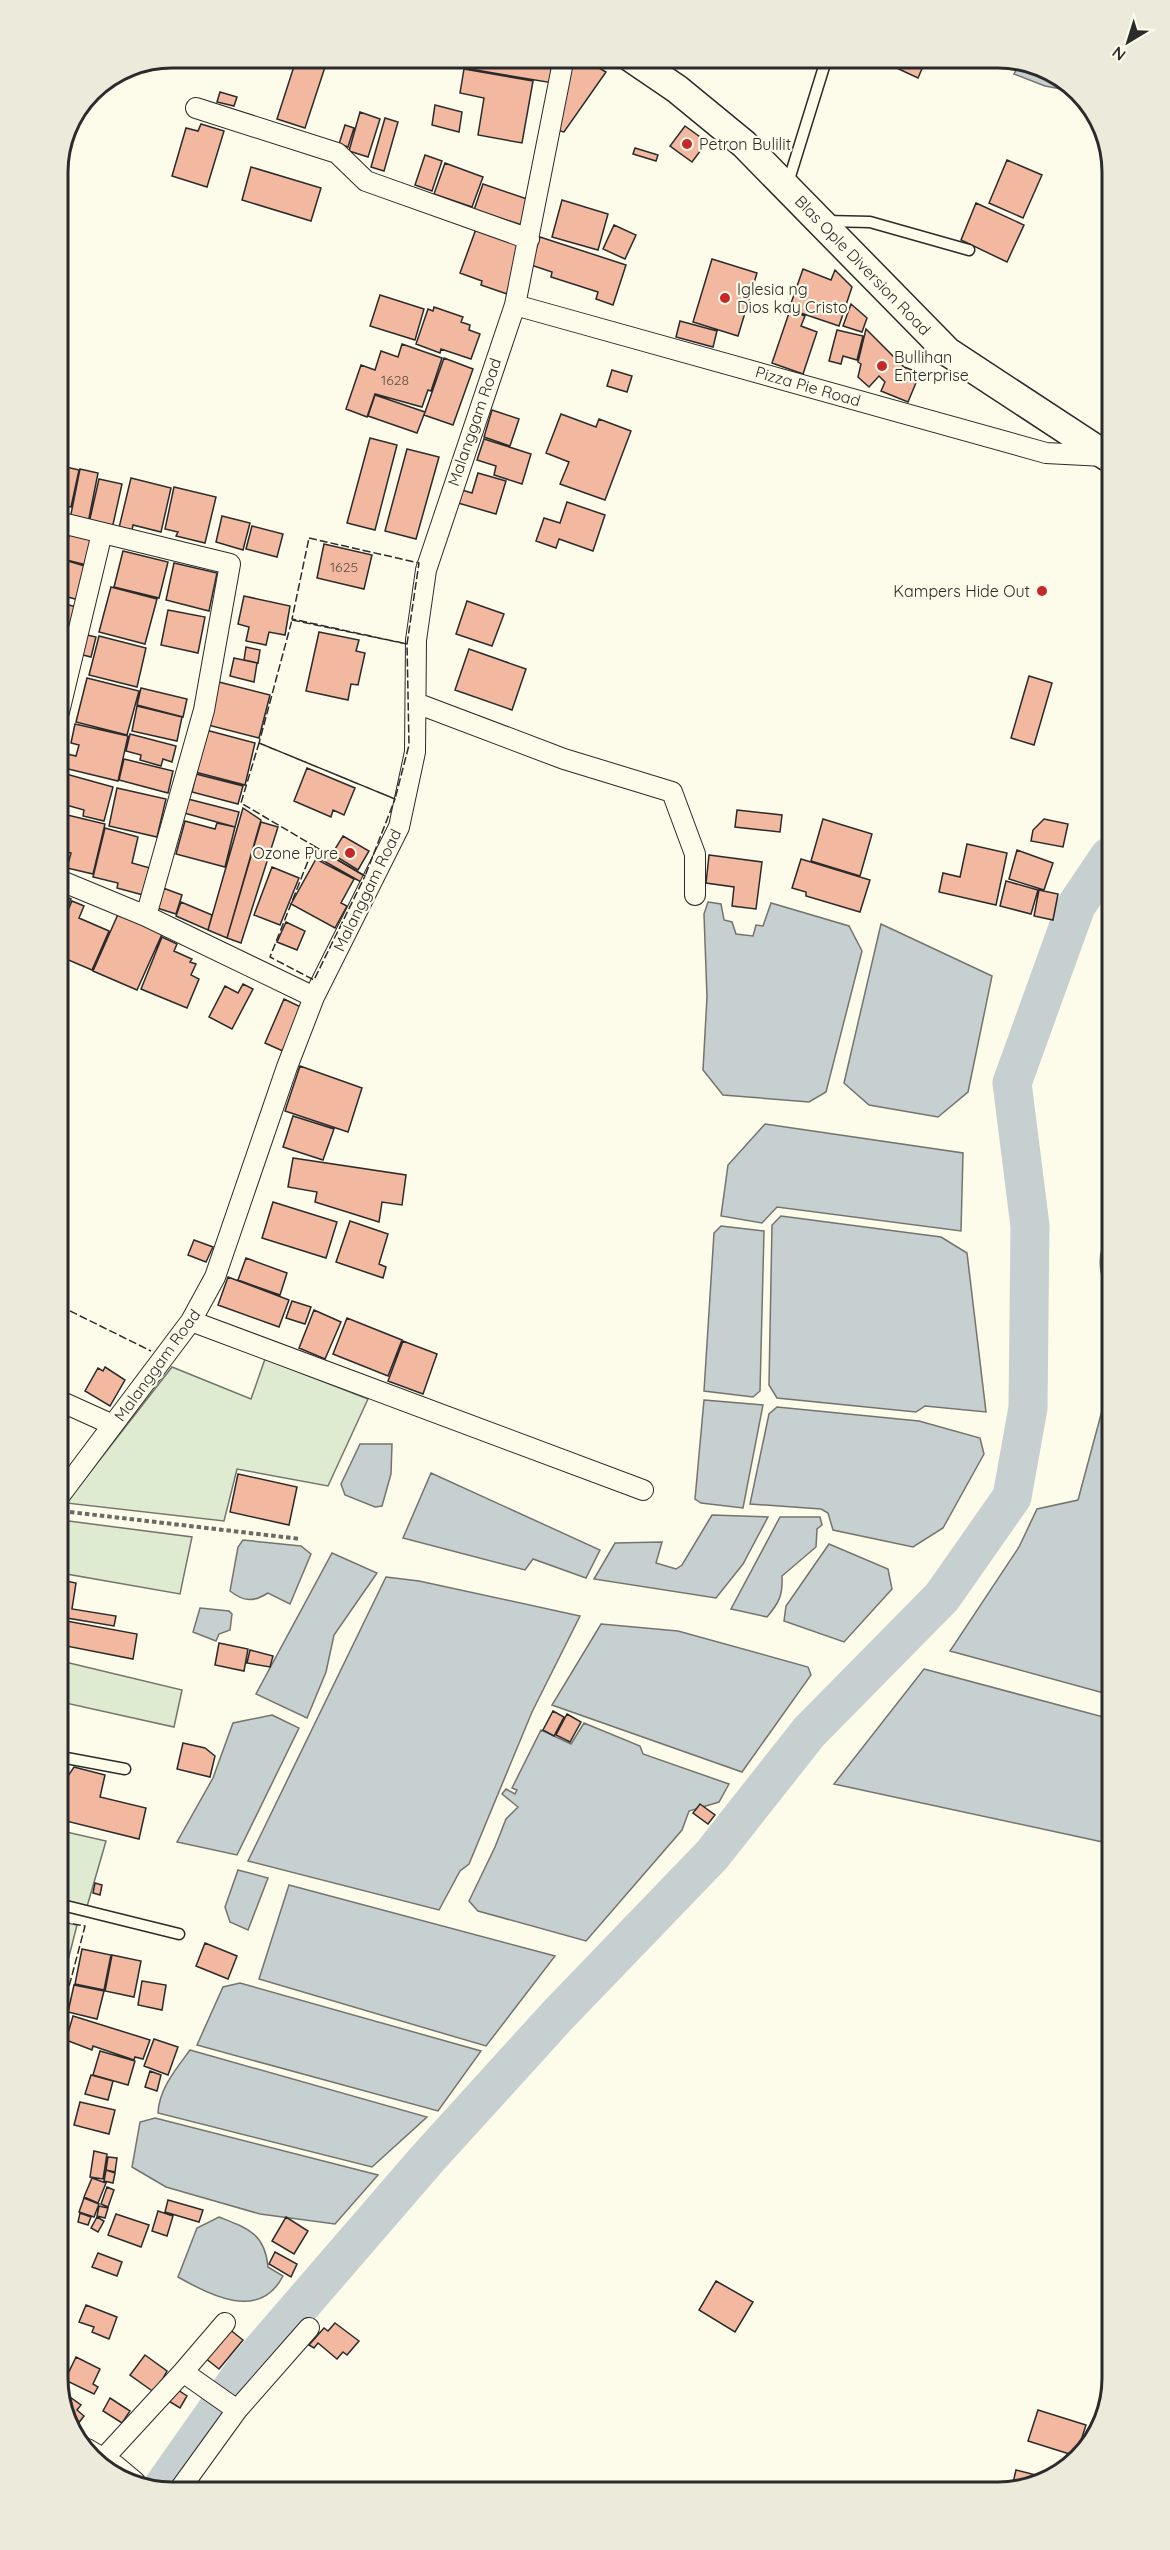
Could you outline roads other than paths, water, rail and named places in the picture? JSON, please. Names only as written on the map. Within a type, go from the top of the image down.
[{"type":"main road","name":"Blas Ople Diversion Road","points":[[646,68],[677,89],[744,144],[948,352],[1102,453]]},
{"type":"street","name":"Malanggam Road","points":[[68,1485],[191,1321],[215,1277],[286,1067],[314,997],[399,828],[415,752],[416,640],[426,570],[515,304],[562,68]]},
{"type":"street","points":[[196,108],[338,153],[366,181],[529,239]]},
{"type":"street","name":"Pizza Pie Road","points":[[515,304],[1046,453],[1102,456]]},
{"type":"street","points":[[68,524],[230,564],[204,710],[146,916]]},
{"type":"street","points":[[68,646],[102,533]]},
{"type":"street","points":[[416,703],[564,759],[672,792],[695,854],[695,896]]},
{"type":"street","points":[[68,884],[146,916],[314,997]]},
{"type":"street","points":[[191,1321],[643,1490]]},
{"type":"street","points":[[68,1405],[113,1425]]},
{"type":"street","points":[[103,2457],[183,2372],[225,2323]]},
{"type":"street","points":[[186,2482],[237,2410],[309,2328]]},
{"type":"street","points":[[183,2372],[237,2410]]},
{"type":"lane","points":[[787,188],[824,68]]},
{"type":"lane","points":[[820,221],[870,222],[969,250]]},
{"type":"lane","points":[[68,1757],[125,1769]]},
{"type":"lane","points":[[68,1907],[179,1935]]},
{"type":"waterway","points":[[166,2482],[245,2370],[428,2158],[557,2016],[712,1855],[809,1732],[942,1597],[1012,1497],[1028,1408],[1030,1226],[1012,1083],[1076,906],[1102,867]]},
{"type":"place","name":"Petron Bulilit","points":[[687,144]]},
{"type":"place","name":"Iglesia ng Dios kay Cristo","points":[[725,298]]},
{"type":"place","name":"Bullihan Enterprise","points":[[882,366]]},
{"type":"place","name":"Kampers Hide Out","points":[[1042,591]]},
{"type":"place","name":"Ozone Pure","points":[[350,853]]}]
